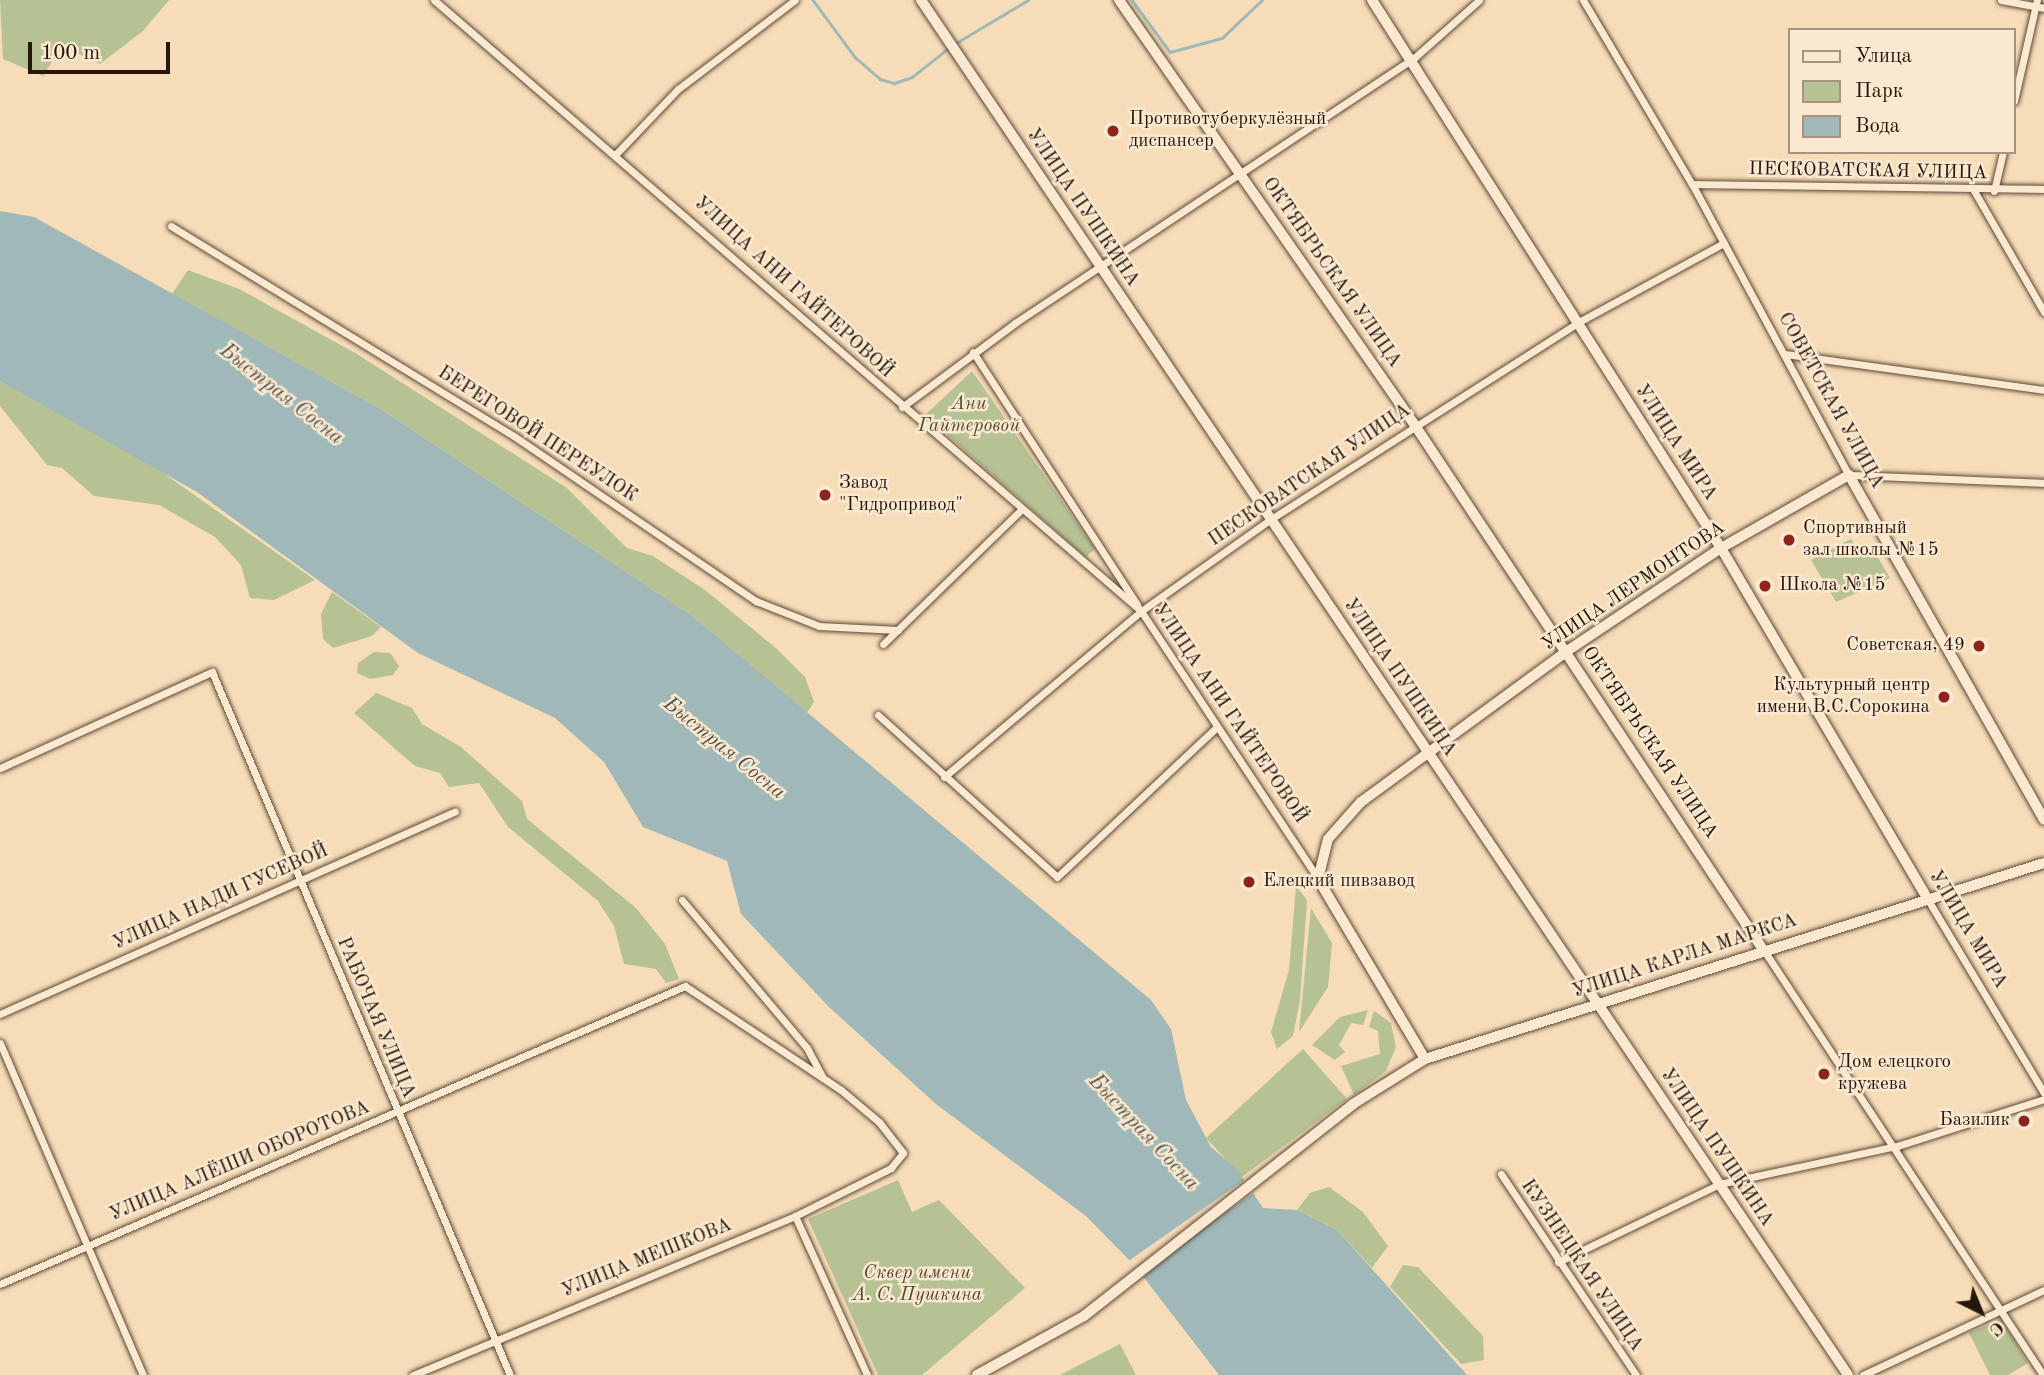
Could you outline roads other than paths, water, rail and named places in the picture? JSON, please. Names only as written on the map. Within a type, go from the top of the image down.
[{"type":"street","name":"УЛИЦА АНИ ГАЙТЕРОВОЙ","points":[[434,0],[616,154],[902,407],[1141,611],[1318,879],[1426,1059]]},
{"type":"street","points":[[616,154],[678,89],[795,0]]},
{"type":"street","name":"УЛИЦА ПУШКИНА","points":[[921,0],[1848,1375]]},
{"type":"street","name":"ОКТЯБРЬСКАЯ УЛИЦА","points":[[1119,0],[1414,424],[1567,651],[1762,948],[1897,1146],[2043,1375]]},
{"type":"street","name":"УЛИЦА МИРА","points":[[1372,0],[1414,58],[1577,323],[1721,548],[2044,1093]]},
{"type":"street","points":[[902,407],[973,352],[1100,266],[1243,177],[1414,58],[1479,0]]},
{"type":"street","name":"СОВЕТСКАЯ УЛИЦА","points":[[1583,0],[1692,184],[1849,475],[2044,820]]},
{"type":"street","points":[[2001,0],[2039,5],[2016,93]]},
{"type":"street","points":[[1994,191],[2003,154]]},
{"type":"street","name":"ПЕСКОВАТСКАЯ УЛИЦА","points":[[1692,184],[1994,191],[2044,189]]},
{"type":"street","points":[[1973,190],[2044,312]]},
{"type":"street","name":"БЕРЕГОВОЙ ПЕРЕУЛОК","points":[[171,226],[514,436],[756,601],[819,626],[898,630]]},
{"type":"street","name":"ПЕСКОВАТСКАЯ УЛИЦА","points":[[944,777],[1141,611],[1271,519],[1414,424],[1577,323],[1724,243]]},
{"type":"street","points":[[973,352],[1141,611]]},
{"type":"street","points":[[1785,354],[2044,390]]},
{"type":"street","points":[[1849,475],[2044,484]]},
{"type":"street","name":"УЛИЦА ЛЕРМОНТОВА","points":[[1318,879],[1328,839],[1360,802],[1427,751],[1567,651],[1721,548],[1849,475]]},
{"type":"street","points":[[883,644],[1021,510]]},
{"type":"street","name":"РАБОЧАЯ УЛИЦА","points":[[0,768],[212,672],[510,1375]]},
{"type":"street","points":[[878,715],[1057,877],[1217,727]]},
{"type":"street","name":"УЛИЦА НАДИ ГУСЕВОЙ","points":[[0,1014],[455,811]]},
{"type":"street","name":"УЛИЦА КАРЛА МАРКСА","points":[[978,1375],[1084,1316],[1349,1108],[1426,1059],[1598,1005],[1762,948],[2044,863]]},
{"type":"street","points":[[682,900],[807,1048],[824,1079]]},
{"type":"street","name":"УЛИЦА АЛЁШИ ОБОРОТОВА","points":[[0,1283],[685,986],[824,1079]]},
{"type":"street","points":[[0,1043],[143,1375]]},
{"type":"street","name":"УЛИЦА МЕШКОВА","points":[[413,1375],[494,1339],[795,1216],[891,1168],[902,1153],[879,1122],[824,1079]]},
{"type":"street","points":[[1558,1262],[1719,1184],[1897,1146],[2044,1099]]},
{"type":"street","name":"КУЗНЕЦКАЯ УЛИЦА","points":[[1501,1174],[1636,1375]]},
{"type":"street","points":[[795,1216],[867,1375]]},
{"type":"street","points":[[1863,1375],[2044,1290]]},
{"type":"water","name":"Быстрая Сосна","points":[[0,211],[34,217],[381,409],[691,615],[1151,1000],[1171,1029],[1186,1100],[1211,1147],[1236,1168],[1263,1208],[1297,1210],[1337,1230],[1467,1375],[1219,1375],[1135,1266],[1086,1216],[936,1104],[829,1007],[741,914],[727,861],[643,827],[604,762],[555,718],[418,653],[197,492],[0,381]]},
{"type":"waterway","points":[[813,0],[855,57],[880,79],[894,83],[912,77],[950,47]]},
{"type":"waterway","points":[[956,43],[1028,0]]},
{"type":"waterway","points":[[1132,0],[1170,52],[1222,38],[1262,0]]},
{"type":"place","name":"Противотуберкулёзный диспансер","points":[[1113,131]]},
{"type":"place","name":"Завод \"Гидропривод\"","points":[[825,495]]},
{"type":"place","name":"Спортивный зал школы №15","points":[[1789,540]]},
{"type":"place","name":"Школа №15","points":[[1765,586]]},
{"type":"place","name":"Советская, 49","points":[[1979,646]]},
{"type":"place","name":"Культурный центр имени В.С.Сорокина","points":[[1944,697]]},
{"type":"place","name":"Елецкий пивзавод","points":[[1249,882]]},
{"type":"place","name":"Дом елецкого кружева","points":[[1824,1074]]},
{"type":"place","name":"Базилик","points":[[2024,1121]]},
{"type":"park label","name":"Ани Гайтеровой","points":[[969,416]]},
{"type":"park label","name":"Сквер имени А. С. Пушкина","points":[[917,1285]]}]
